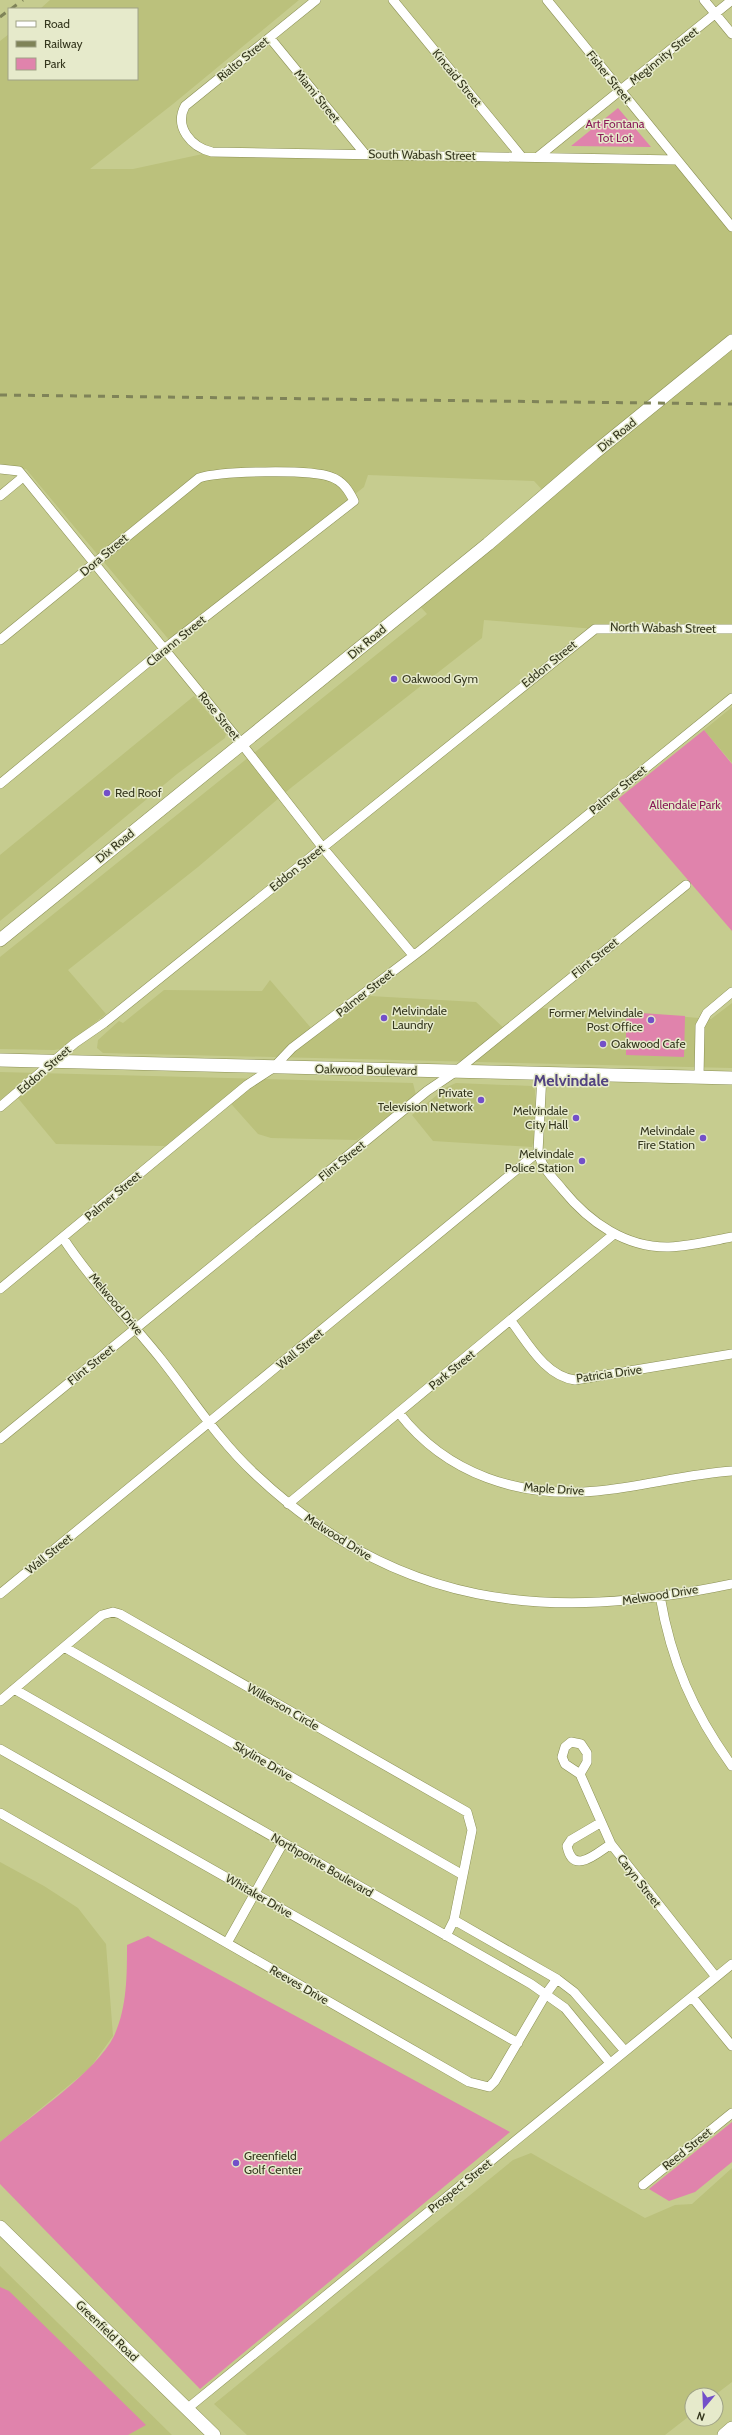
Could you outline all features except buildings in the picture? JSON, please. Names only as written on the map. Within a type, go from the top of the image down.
[{"type":"main road","name":"Dix Road","points":[[0,940],[488,544],[593,454],[732,341]]},
{"type":"main road","name":"Oakwood Boulevard","points":[[0,1060],[272,1068],[732,1078]]},
{"type":"main road","name":"Greenfield Road","points":[[0,2227],[188,2408],[214,2435]]},
{"type":"main road","points":[[724,2435],[732,2428]]},
{"type":"street","name":"Rialto Street","points":[[181,124],[181,117],[186,106],[316,0]]},
{"type":"street","name":"Kincaid Street","points":[[393,0],[521,156]]},
{"type":"street","name":"Fisher Street","points":[[547,0],[732,227]]},
{"type":"street","points":[[704,0],[732,34]]},
{"type":"street","name":"Meginnity Street","points":[[540,156],[732,0]]},
{"type":"street","name":"Miami Street","points":[[270,38],[365,154]]},
{"type":"street","name":"South Wabash Street","points":[[181,124],[192,143],[212,152],[540,156],[677,160]]},
{"type":"street","points":[[0,469],[19,471],[23,477],[0,496]]},
{"type":"street","name":"Dora Street","points":[[0,640],[199,478],[212,474],[309,473],[331,477],[343,484],[354,501]]},
{"type":"street","name":"Rose Street","points":[[23,477],[241,743],[323,848],[413,955]]},
{"type":"street","name":"Clarann Street","points":[[0,784],[164,649],[354,501]]},
{"type":"street","name":"North Wabash Street","points":[[595,629],[732,629]]},
{"type":"street","name":"Eddon Street","points":[[0,1107],[56,1061],[75,1043],[104,1022],[323,848],[595,629]]},
{"type":"street","name":"Palmer Street","points":[[0,1289],[247,1085],[272,1068],[292,1048],[413,955],[732,698]]},
{"type":"street","name":"Flint Street","points":[[0,1439],[427,1091],[456,1072],[686,885]]},
{"type":"street","points":[[698,1077],[700,1026],[702,1019],[732,992]]},
{"type":"street","points":[[542,1074],[538,1152],[543,1165],[574,1205],[614,1234],[641,1244],[669,1247],[732,1237]]},
{"type":"street","name":"Wall Street","points":[[0,1594],[538,1152]]},
{"type":"street","name":"Park Street","points":[[288,1504],[511,1321],[614,1234]]},
{"type":"street","name":"Melwood Drive","points":[[63,1238],[137,1328],[210,1422],[254,1473],[288,1504],[327,1533],[367,1556],[411,1575],[459,1590],[508,1599],[561,1604],[613,1603],[732,1584]]},
{"type":"street","name":"Patricia Drive","points":[[511,1321],[550,1370],[560,1377],[570,1380],[732,1354]]},
{"type":"street","name":"Maple Drive","points":[[399,1413],[422,1439],[453,1463],[486,1478],[530,1488],[563,1492],[596,1491],[732,1471]]},
{"type":"street","points":[[660,1596],[672,1650],[684,1685],[708,1729],[732,1766]]},
{"type":"street","name":"Wilkerson Circle","points":[[0,1701],[102,1615],[113,1612],[120,1614],[467,1812],[471,1821],[472,1830],[454,1920],[446,1936]]},
{"type":"street","name":"Skyline Drive","points":[[64,1647],[463,1875]]},
{"type":"street","name":"Northpointe Boulevard","points":[[14,1689],[546,1994],[565,2008],[610,2063]]},
{"type":"street","name":"Whitaker Drive","points":[[0,1749],[518,2043]]},
{"type":"street","name":"Caryn Street","points":[[580,1774],[600,1823],[611,1844],[716,1977]]},
{"type":"street","name":"Reeves Drive","points":[[0,1813],[468,2082],[481,2086],[489,2087],[495,2081],[546,1994],[557,1979]]},
{"type":"street","points":[[600,1823],[571,1840],[567,1846],[568,1854],[573,1860],[582,1861],[589,1859],[611,1844]]},
{"type":"street","points":[[227,1943],[283,1843]]},
{"type":"street","points":[[454,1920],[557,1979],[574,1992],[625,2051]]},
{"type":"street","name":"Prospect Street","points":[[188,2408],[732,1964]]},
{"type":"street","points":[[692,1997],[732,2046]]},
{"type":"street","name":"Reed Street","points":[[643,2185],[732,2113]]},
{"type":"shaded area","points":[[50,0],[299,0],[173,104],[90,169],[133,169],[212,152],[677,160],[732,227],[732,629],[595,629],[484,620],[482,638],[292,787],[198,867],[68,970],[106,1014],[61,1049],[54,1050],[0,1049],[0,957],[427,614],[416,602],[546,494],[534,481],[368,475],[364,487],[170,641],[26,469],[0,469],[0,41],[8,35],[8,80],[138,80],[138,8],[41,8]]},
{"type":"shaded area","points":[[194,696],[226,734],[225,738],[177,774],[0,921],[0,855]]},
{"type":"shaded area","points":[[732,707],[732,763],[704,730]]},
{"type":"shaded area","points":[[270,980],[317,1035],[370,996],[476,1002],[508,1032],[540,1008],[626,1012],[711,1019],[732,1003],[732,1068],[103,1053],[97,1048],[98,1040],[119,1021],[123,1023],[164,990],[262,991]]},
{"type":"shaded area","points":[[0,1072],[413,1083],[416,1095],[357,1140],[271,1138],[258,1134],[225,1097],[165,1146],[56,1144],[12,1091],[0,1100]]},
{"type":"shaded area","points":[[456,1083],[532,1086],[535,1090],[535,1136],[532,1147],[433,1141],[412,1115],[447,1087]]},
{"type":"shaded area","points":[[0,1862],[44,1886],[78,1908],[106,1944],[113,2036],[90,2068],[0,2142]]},
{"type":"shaded area","points":[[531,2153],[645,2218],[675,2205],[692,2204],[732,2168],[732,2382],[724,2388],[684,2387],[684,2420],[665,2435],[247,2435],[214,2404],[513,2160]]},
{"type":"shaded area","points":[[0,2266],[172,2435],[0,2435]]},
{"type":"green space","name":"Art Fontana Tot Lot","points":[[618,108],[651,147],[571,146]]},
{"type":"green space","name":"Allendale Park","points":[[704,730],[732,764],[732,931],[618,799]]},
{"type":"green space","points":[[626,1012],[685,1016],[684,1057],[626,1055]]},
{"type":"green space","name":"Greenfield Golf Center","points":[[148,1936],[510,2132],[200,2389],[0,2184],[0,2142],[79,2078],[105,2050],[114,2036],[122,2014],[124,2003],[127,1945]]},
{"type":"green space","points":[[732,2122],[732,2162],[695,2192],[669,2201],[649,2189]]},
{"type":"green space","points":[[0,2287],[9,2291],[146,2425],[128,2435],[0,2435]]},
{"type":"railway","points":[[12,8],[23,0]]},
{"type":"railway","points":[[0,17],[8,11]]},
{"type":"railway","points":[[0,395],[732,404]]},
{"type":"place","name":"Oakwood Gym","points":[[394,679]]},
{"type":"place","name":"Red Roof","points":[[107,793]]},
{"type":"place","name":"Melvindale Laundry","points":[[384,1018]]},
{"type":"place","name":"Former Melvindale Post Office","points":[[651,1020]]},
{"type":"place","name":"Oakwood Cafe","points":[[603,1044]]},
{"type":"place","name":"Private Television Network","points":[[481,1100]]},
{"type":"place","name":"Melvindale City Hall","points":[[576,1118]]},
{"type":"place","name":"Melvindale Fire Station","points":[[703,1138]]},
{"type":"place","name":"Melvindale Police Station","points":[[582,1161]]},
{"type":"place","name":"Greenfield Golf Center","points":[[236,2163]]},
{"type":"district","name":"Melvindale","points":[[571,1080]]}]
